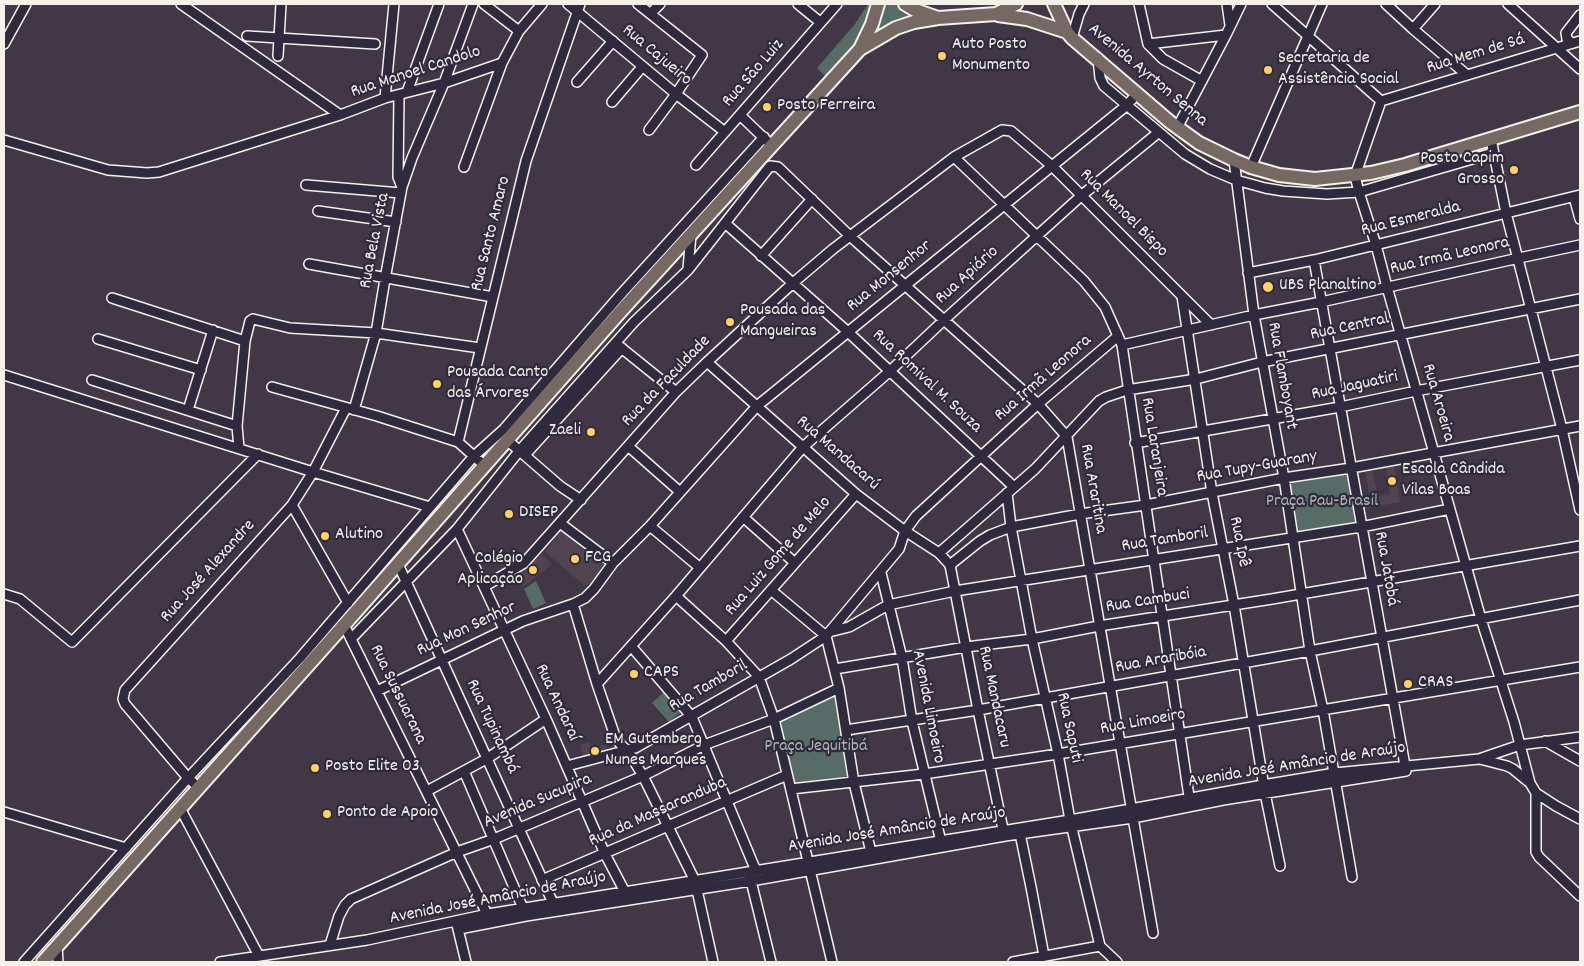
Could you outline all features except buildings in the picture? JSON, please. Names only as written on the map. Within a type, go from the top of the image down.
[{"type":"highway","points":[[860,49],[872,24],[878,4]]},
{"type":"highway","name":"Avenida Ayrton Senna","points":[[905,4],[915,10],[938,18],[996,14],[1027,19],[1070,35],[1177,128],[1205,146],[1234,160],[1279,175],[1305,179],[1355,176],[1405,165],[1580,112]]},
{"type":"highway","name":"Avenida Ayrton Senna","points":[[996,14],[1016,4]]},
{"type":"highway","name":"Avenida Ayrton Senna","points":[[1054,4],[1070,35]]},
{"type":"highway","points":[[43,962],[691,234],[768,141],[860,49],[896,28],[938,18]]},
{"type":"street","points":[[4,44],[26,4]]},
{"type":"street","points":[[181,4],[340,115]]},
{"type":"street","points":[[278,56],[281,4]]},
{"type":"street","points":[[385,98],[394,4]]},
{"type":"street","points":[[306,185],[402,190],[398,177],[403,94],[439,4]]},
{"type":"street","name":"Rua Bela Vista","points":[[314,472],[350,409],[376,333],[384,278],[402,190],[473,4]]},
{"type":"street","points":[[484,4],[519,30]]},
{"type":"street","points":[[464,167],[502,63],[519,30],[542,4]]},
{"type":"street","name":"Rua Cajueiro","points":[[568,4],[579,8],[642,67],[725,132]]},
{"type":"street","points":[[638,4],[702,53],[701,58],[649,130]]},
{"type":"street","points":[[651,13],[660,4]]},
{"type":"street","points":[[798,4],[820,22]]},
{"type":"street","name":"Rua São Luiz","points":[[696,165],[837,4]]},
{"type":"street","points":[[1070,35],[1084,4]]},
{"type":"street","points":[[1139,4],[1148,44],[1163,59],[1202,82]]},
{"type":"street","points":[[1227,4],[1230,25]]},
{"type":"street","points":[[1177,128],[1226,35],[1240,4]]},
{"type":"street","points":[[1272,4],[1381,102],[1355,176]]},
{"type":"street","points":[[1251,167],[1322,4]]},
{"type":"street","points":[[1386,4],[1467,75]]},
{"type":"street","points":[[1413,29],[1435,4]]},
{"type":"street","points":[[1508,4],[1580,69]]},
{"type":"street","name":"Rua Santo Amaro","points":[[458,442],[526,161],[579,8]]},
{"type":"street","points":[[1576,42],[1568,39],[1566,34],[1580,15]]},
{"type":"street","points":[[1148,44],[1226,35]]},
{"type":"street","points":[[247,36],[375,44]]},
{"type":"street","points":[[577,82],[613,41]]},
{"type":"street","name":"Rua Mem de Sá","points":[[1381,102],[1576,42]]},
{"type":"street","points":[[1098,58],[1100,78],[1104,86],[1126,106],[1185,154],[1210,169],[1236,180],[1291,192],[1327,194],[1359,192],[1493,153]]},
{"type":"street","name":"Rua Manoel Candolo","points":[[4,140],[93,167],[147,174],[159,172],[340,115],[385,98],[444,82],[502,63]]},
{"type":"street","points":[[612,102],[642,67]]},
{"type":"street","name":"Rua Monsenhor","points":[[573,604],[585,598],[594,589],[613,563],[650,526],[757,406],[1126,106],[1137,94]]},
{"type":"street","points":[[24,962],[188,778],[276,686],[474,456],[504,429],[622,293],[768,141],[740,115]]},
{"type":"street","name":"Rua da Faculdade","points":[[485,586],[524,563],[676,392],[793,283],[837,245],[851,237],[954,157],[1002,130],[1008,130]]},
{"type":"street","name":"Rua Manoel Bispo","points":[[1008,130],[1052,166],[1211,324]]},
{"type":"street","name":"Rua Apiário","points":[[597,684],[676,596],[802,447],[890,371],[1081,196],[1158,132]]},
{"type":"street","points":[[1491,139],[1506,213],[1576,476],[1580,510]]},
{"type":"street","name":"Rua Laranjeira","points":[[954,157],[1038,236],[1099,299],[1122,345],[1135,443],[1190,802]]},
{"type":"street","name":"Rua Flamboyant","points":[[1234,160],[1254,314],[1284,478],[1310,651],[1336,778],[1352,877]]},
{"type":"street","name":"Rua Araritina","points":[[725,223],[770,166],[778,167],[851,237],[906,284],[1038,404],[1066,437],[1111,686],[1152,933]]},
{"type":"street","name":"Rua Aroeira","points":[[1355,176],[1481,619],[1530,783]]},
{"type":"street","points":[[1577,196],[1580,218]]},
{"type":"street","name":"Rua Esmeralda","points":[[1248,273],[1314,260],[1577,196]]},
{"type":"street","points":[[762,256],[812,199]]},
{"type":"street","points":[[318,211],[396,222]]},
{"type":"street","points":[[352,639],[457,529],[618,346],[634,322],[688,270],[725,223]]},
{"type":"street","name":"Rua Romival M. Souza","points":[[725,223],[848,332],[981,455],[1011,490]]},
{"type":"street","points":[[688,270],[691,234]]},
{"type":"street","name":"Rua Irmã Leonora","points":[[1122,345],[1254,314],[1321,302],[1580,245]]},
{"type":"street","name":"Rua Jatobá","points":[[1314,260],[1350,468],[1406,765]]},
{"type":"street","points":[[309,264],[493,297]]},
{"type":"street","name":"Rua Ipê","points":[[1182,296],[1212,493],[1234,605],[1264,789],[1280,866]]},
{"type":"street","points":[[112,298],[245,340]]},
{"type":"street","name":"Rua Central","points":[[939,553],[1036,469],[1099,401],[1128,390],[1196,380],[1262,362],[1330,350],[1580,298]]},
{"type":"street","points":[[621,311],[634,322]]},
{"type":"street","points":[[239,448],[237,426],[245,340],[250,321],[253,319],[290,328],[376,333],[480,348]]},
{"type":"street","points":[[188,410],[212,330]]},
{"type":"street","name":"Rua Irmã Leonora","points":[[905,531],[916,516],[981,455],[1118,336]]},
{"type":"street","points":[[98,339],[201,370]]},
{"type":"street","points":[[618,346],[676,392]]},
{"type":"street","name":"Rua Jaguatiri","points":[[1135,443],[1340,408],[1416,391],[1580,360]]},
{"type":"street","name":"Rua Mandacarú","points":[[707,362],[856,494],[905,531],[939,553],[950,565]]},
{"type":"street","points":[[4,375],[430,507]]},
{"type":"street","points":[[92,380],[237,426]]},
{"type":"street","points":[[272,387],[458,442],[484,466]]},
{"type":"street","name":"Rua Tupy-Guarany","points":[[950,565],[980,541],[1011,527],[1080,514],[1146,505],[1284,478],[1350,468],[1580,426]]},
{"type":"street","points":[[507,440],[560,486],[581,500]]},
{"type":"street","points":[[628,446],[679,492]]},
{"type":"street","points":[[4,594],[20,599],[72,642],[258,454]]},
{"type":"street","name":"Rua José Alexandre","points":[[188,778],[124,704],[124,690],[292,505],[314,472]]},
{"type":"street","name":"Rua Saputi","points":[[1011,490],[1011,527],[1032,639],[1058,754],[1071,823],[1100,946]]},
{"type":"street","name":"Rua Luiz Gome de Melo","points":[[726,641],[856,494]]},
{"type":"street","points":[[292,505],[348,603]]},
{"type":"street","name":"Rua Tamboril","points":[[567,766],[628,751],[692,717],[791,660],[830,634],[849,628],[888,605],[955,591],[1361,527],[1450,509]]},
{"type":"street","points":[[743,517],[795,563]]},
{"type":"street","points":[[560,523],[613,563]]},
{"type":"street","points":[[650,526],[699,567]]},
{"type":"street","name":"Rua Andaraí","points":[[457,529],[625,892]]},
{"type":"street","name":"Rua Tamboril","points":[[830,634],[899,549],[905,531]]},
{"type":"street","name":"Rua Cambuci","points":[[835,669],[966,647],[1032,639],[1099,626],[1301,594],[1580,546]]},
{"type":"street","name":"Rua Tupinambá","points":[[398,564],[553,903]]},
{"type":"street","name":"Rua Mandacaru","points":[[950,565],[1004,833]]},
{"type":"street","name":"Avenida Limoeiro","points":[[881,573],[902,658],[912,721],[941,844]]},
{"type":"street","points":[[771,590],[830,634],[854,783],[871,852]]},
{"type":"street","points":[[676,596],[726,641],[759,677],[774,719],[832,962]]},
{"type":"street","name":"Rua Araribóia","points":[[846,730],[978,710],[1310,651],[1580,600]]},
{"type":"street","points":[[573,604],[597,684],[618,741],[628,751],[643,776],[669,826],[696,886],[713,962]]},
{"type":"street","name":"Rua Mon Senhor","points":[[377,691],[523,621],[573,604]]},
{"type":"street","name":"Rua Sussuarana","points":[[344,625],[490,919]]},
{"type":"street","points":[[631,646],[692,717],[727,800],[752,875],[771,962]]},
{"type":"street","name":"Rua Limoeiro","points":[[790,789],[924,774],[1058,754],[1580,667]]},
{"type":"street","name":"Avenida Sucupira","points":[[330,946],[339,916],[348,902],[457,852],[494,839],[643,776],[704,745],[774,719],[839,688]]},
{"type":"street","points":[[427,791],[488,758],[546,719]]},
{"type":"street","name":"Avenida José Amâncio de Araújo","points":[[1132,813],[1406,765],[1479,759],[1520,746],[1580,737]]},
{"type":"street","points":[[1545,741],[1580,762]]},
{"type":"street","points":[[1479,759],[1507,766],[1530,783],[1536,793],[1580,819]]},
{"type":"street","points":[[464,771],[525,912],[637,894]]},
{"type":"street","name":"Rua da Massaranduba","points":[[542,880],[787,775]]},
{"type":"street","points":[[188,778],[199,788]]},
{"type":"street","points":[[1536,793],[1536,852],[1580,896]]},
{"type":"street","points":[[180,808],[259,956]]},
{"type":"street","points":[[4,812],[126,848]]},
{"type":"street","points":[[1071,823],[1132,813]]},
{"type":"street","name":"Avenida José Amâncio de Araújo","points":[[220,962],[259,956],[270,958],[330,946],[458,926],[525,912],[553,903],[625,892],[637,894],[696,886],[808,866],[871,852],[941,844],[1071,823]]},
{"type":"street","points":[[1019,831],[1044,956]]},
{"type":"street","points":[[808,866],[941,844]]},
{"type":"street","points":[[458,926],[466,962]]},
{"type":"street","points":[[1013,962],[1100,946],[1117,962]]},
{"type":"street","points":[[57,947],[58,962]]},
{"type":"shaded area","name":"Escola Cândida Vilas Boas","points":[[1394,466],[1400,502],[1364,509],[1362,499],[1390,494],[1385,467]]},
{"type":"shaded area","points":[[1372,469],[1377,492],[1369,494],[1365,470]]},
{"type":"shaded area","name":"FCG","points":[[561,530],[606,566],[591,584],[585,586],[545,552]]},
{"type":"shaded area","name":"Colégio Aplicação","points":[[542,554],[552,564],[523,587],[515,577]]},
{"type":"shaded area","name":"EM Gutemberg Nunes Marques","points":[[589,742],[591,749],[606,744],[608,752],[584,759],[580,745]]},
{"type":"green space","points":[[868,4],[872,4],[866,26],[856,44],[826,77],[817,68],[855,24]]},
{"type":"green space","points":[[884,4],[896,4],[904,10],[919,16],[882,29],[871,37]]},
{"type":"green space","name":"Praça Pau-Brasil","points":[[1347,473],[1356,523],[1295,533],[1289,482]]},
{"type":"green space","points":[[536,581],[546,603],[533,609],[524,589]]},
{"type":"green space","points":[[665,691],[682,711],[669,722],[652,703]]},
{"type":"green space","name":"Praça Jequitibá","points":[[833,695],[838,698],[849,776],[794,783],[780,722]]},
{"type":"place","name":"Auto Posto Monumento","points":[[942,56]]},
{"type":"place","name":"Secretaria de Assistência Social","points":[[1268,70]]},
{"type":"place","name":"Posto Ferreira","points":[[767,107]]},
{"type":"place","name":"Posto Capim Grosso","points":[[1514,170]]},
{"type":"place","name":"UBS Planaltino","points":[[1268,287]]},
{"type":"place","name":"Pousada das Mangueiras","points":[[730,322]]},
{"type":"place","name":"Pousada Canto das Árvores","points":[[437,384]]},
{"type":"place","name":"Zaeli","points":[[591,432]]},
{"type":"place","name":"Escola Cândida Vilas Boas","points":[[1392,481]]},
{"type":"place","name":"DISEP","points":[[509,514]]},
{"type":"place","name":"Alutino","points":[[325,536]]},
{"type":"place","name":"FCG","points":[[575,559]]},
{"type":"place","name":"Colégio Aplicação","points":[[533,570]]},
{"type":"place","name":"CAPS","points":[[634,674]]},
{"type":"place","name":"CRAS","points":[[1408,684]]},
{"type":"place","name":"EM Gutemberg Nunes Marques","points":[[595,751]]},
{"type":"place","name":"Posto Elite 03","points":[[315,768]]},
{"type":"place","name":"Ponto de Apoio","points":[[327,814]]}]
